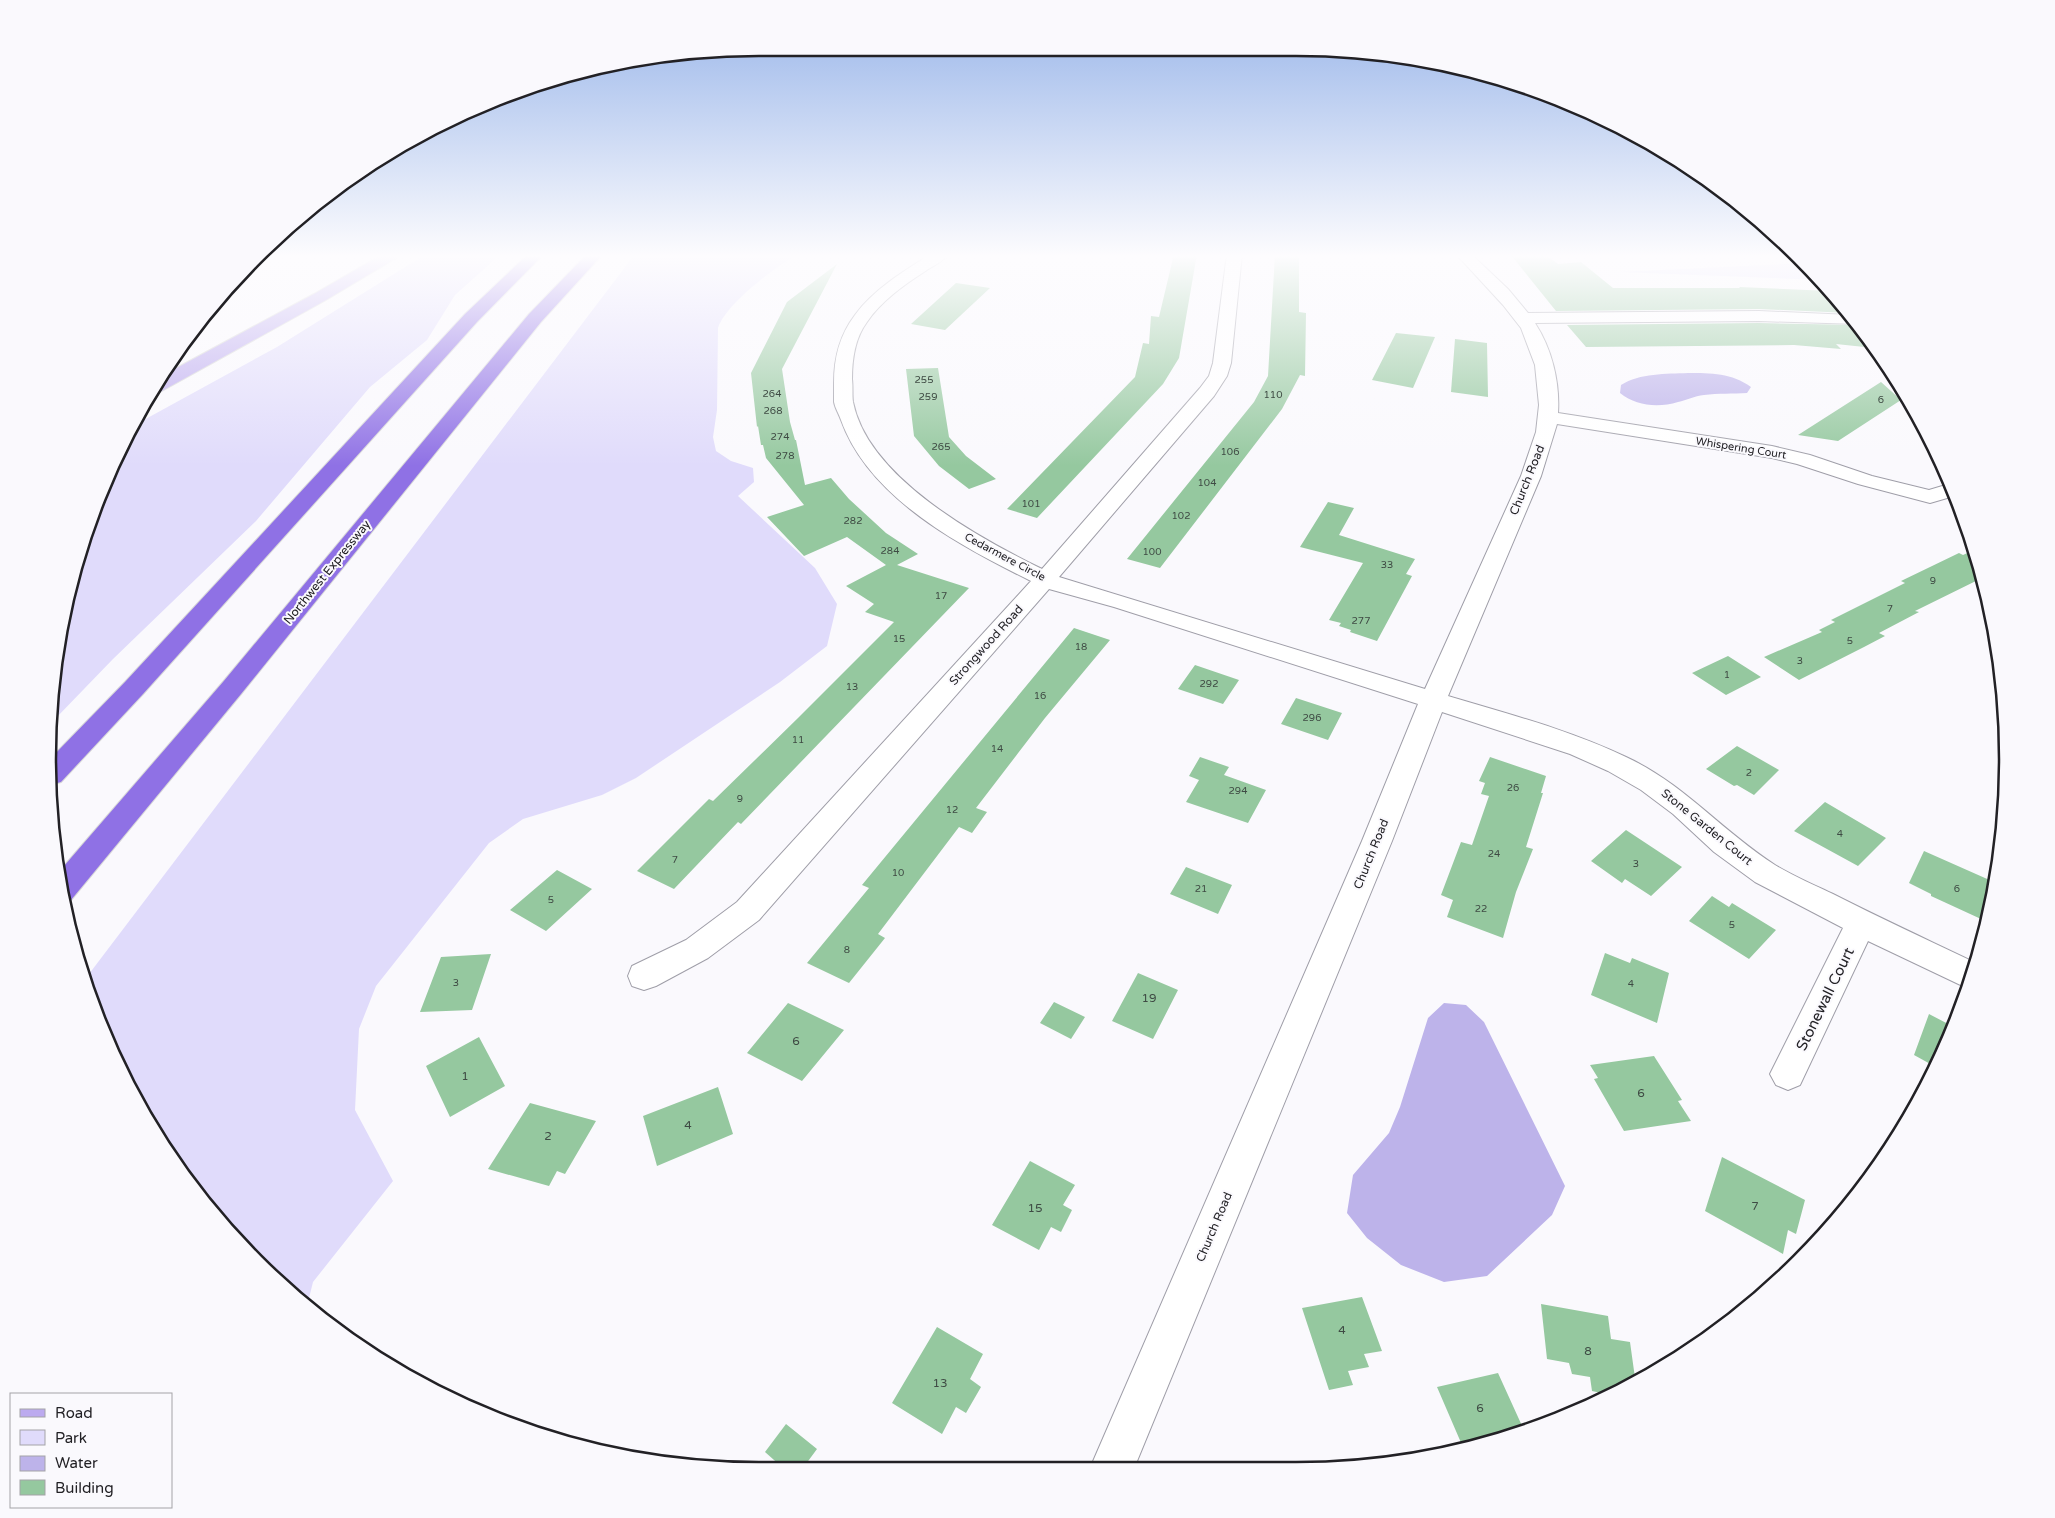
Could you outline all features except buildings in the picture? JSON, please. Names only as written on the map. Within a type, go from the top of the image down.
[{"type":"highway","points":[[56,769],[134,688],[465,325]]},
{"type":"highway","name":"Northwest Expressway","points":[[68,883],[232,688],[529,325]]},
{"type":"main road","points":[[168,381],[269,325]]},
{"type":"street","name":"Cedarmere Circle","points":[[857,325],[849,340],[841,377],[842,401],[851,424],[863,446],[881,470],[909,497],[944,524],[1045,580],[1433,700]]},
{"type":"street","name":"Strongwood Road","points":[[644,976],[697,949],[748,910],[1045,580],[1207,392],[1218,376],[1222,363],[1227,325]]},
{"type":"street","name":"Church Road","points":[[1115,1462],[1373,850],[1433,700],[1531,476],[1542,446],[1548,417],[1548,386],[1543,364],[1528,325]]},
{"type":"street","name":"Whispering Court","points":[[1548,417],[1803,458],[1864,480],[1930,498],[1946,492]]},
{"type":"street","name":"Stone Garden Court","points":[[1433,700],[1580,747],[1618,764],[1651,783],[1683,807],[1724,844],[1766,874],[1861,923],[1965,973]]},
{"type":"street","name":"Stonewall Court","points":[[1788,1074],[1861,923]]},
{"type":"green space","points":[[313,325],[436,325],[427,340],[370,387],[256,521],[113,659],[58,716],[62,667],[80,577],[110,490],[144,420],[277,347]]},
{"type":"green space","points":[[581,325],[720,325],[717,410],[713,437],[716,451],[731,461],[753,468],[754,482],[738,496],[815,568],[837,604],[827,646],[780,682],[636,778],[602,795],[523,819],[489,843],[376,986],[359,1029],[355,1110],[393,1181],[313,1282],[309,1298],[262,1256],[231,1222],[201,1187],[175,1149],[150,1110],[129,1070],[110,1028],[90,973]]},
{"type":"water","points":[[1688,373],[1729,376],[1751,387],[1747,393],[1700,396],[1663,405],[1640,403],[1620,393],[1621,385],[1636,378]]},
{"type":"water","points":[[1444,1003],[1466,1005],[1484,1022],[1565,1186],[1552,1215],[1487,1276],[1444,1282],[1401,1265],[1367,1238],[1347,1213],[1353,1175],[1389,1133],[1400,1107],[1428,1018]]}]
